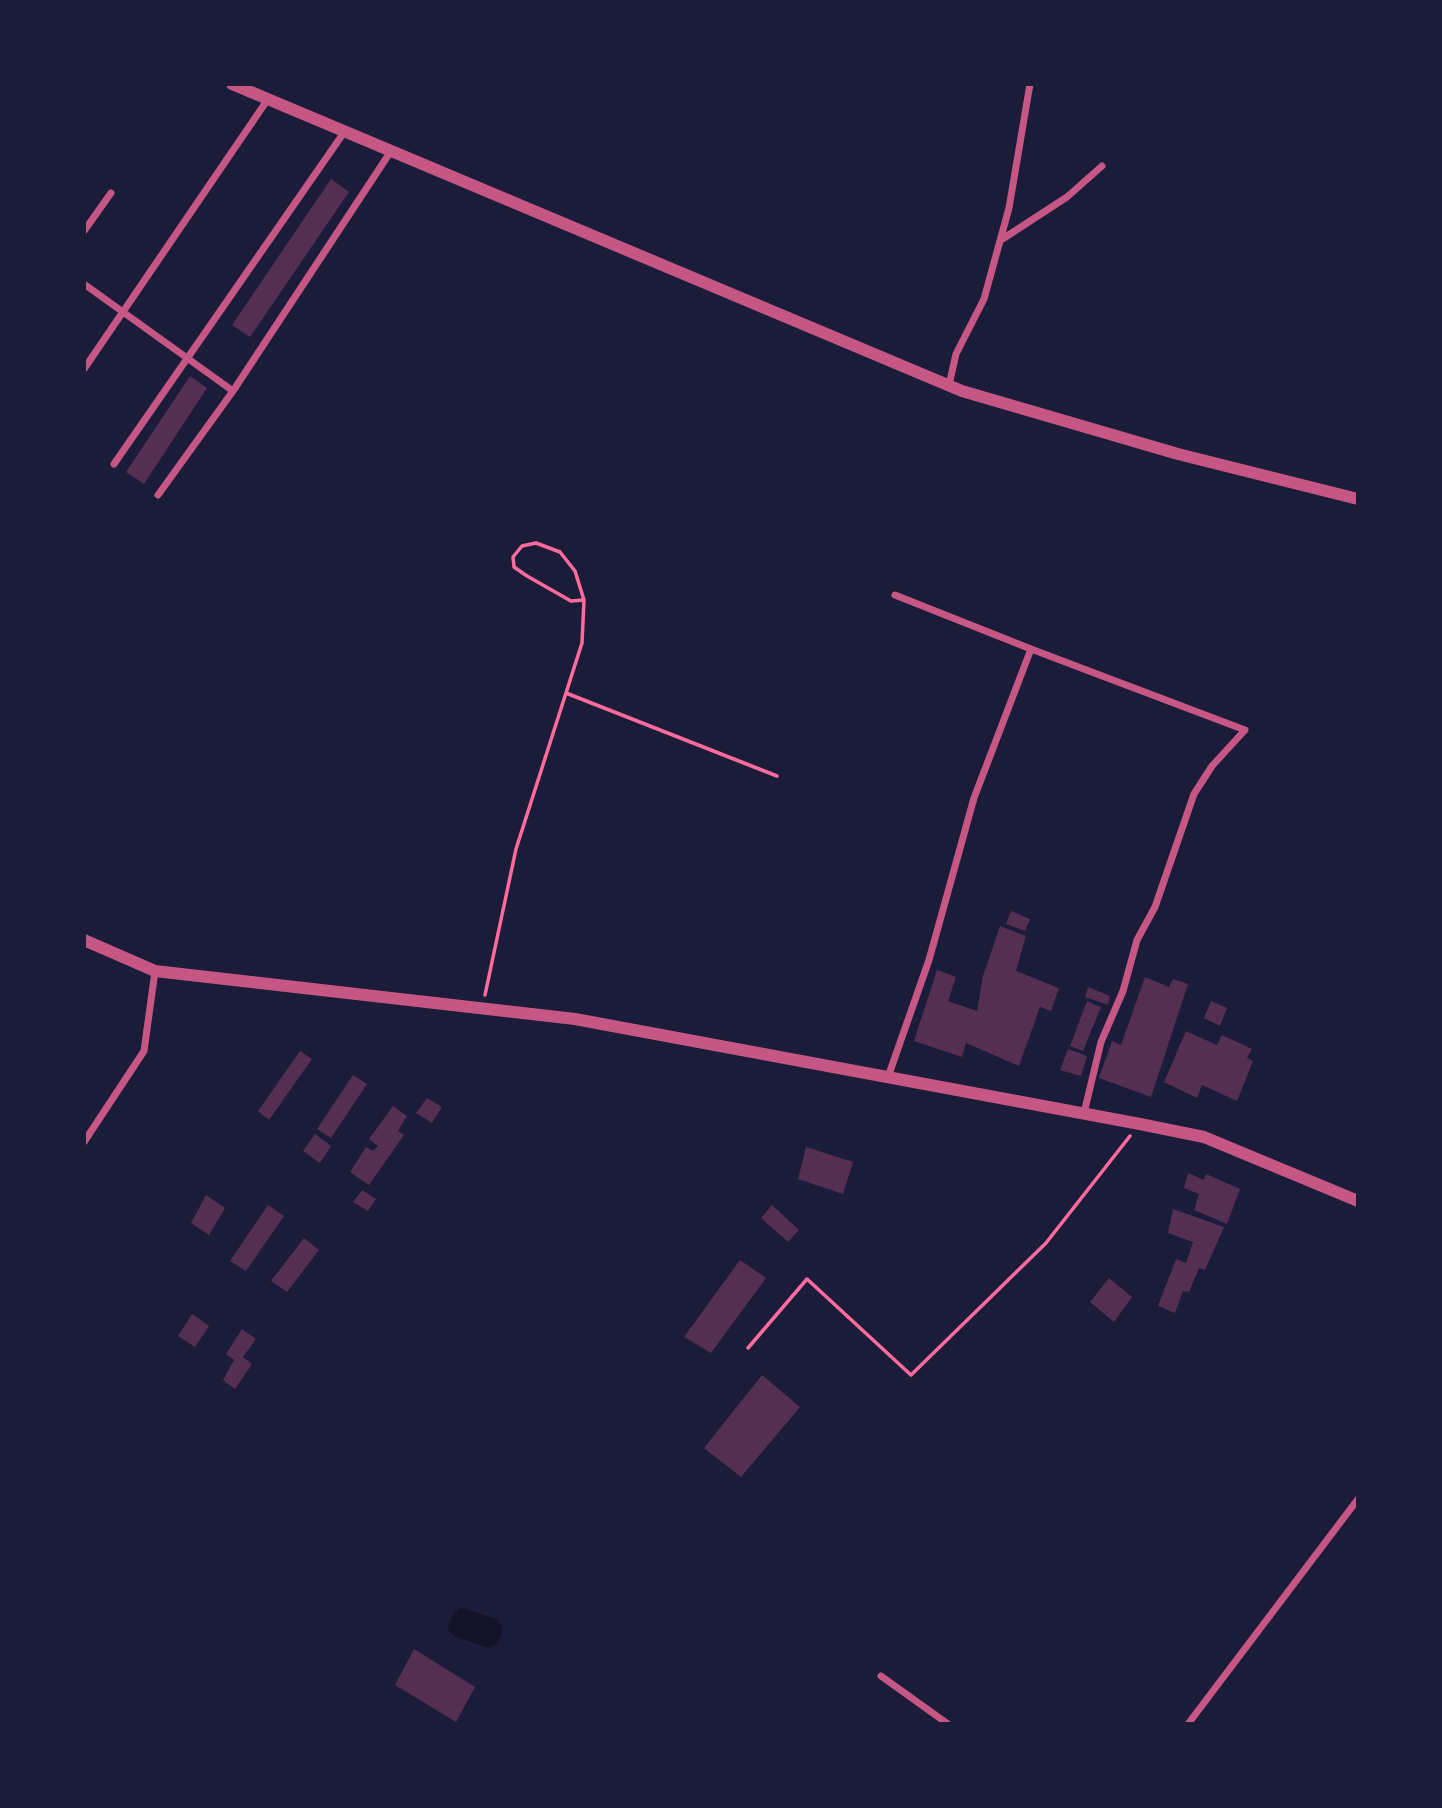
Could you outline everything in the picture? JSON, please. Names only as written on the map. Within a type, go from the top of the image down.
[{"type":"street","points":[[232,84],[949,385],[1178,454],[1358,499]]},
{"type":"street","points":[[949,385],[956,354],[984,299],[1009,208],[1030,84]]},
{"type":"street","points":[[84,369],[268,99]]},
{"type":"street","points":[[114,464],[346,131]]},
{"type":"street","points":[[158,495],[233,391],[392,150]]},
{"type":"street","points":[[1000,241],[1067,197],[1102,166]]},
{"type":"street","points":[[84,231],[111,193]]},
{"type":"street","points":[[84,284],[233,391]]},
{"type":"street","points":[[895,595],[1245,730],[1212,766],[1194,794],[1155,906],[1137,940],[1123,991],[1101,1042],[1084,1113]]},
{"type":"street","points":[[888,1077],[929,960],[974,798],[1031,649]]},
{"type":"street","points":[[84,940],[155,971],[575,1019],[1204,1137],[1358,1201]]},
{"type":"street","points":[[84,1142],[144,1051],[155,971]]},
{"type":"street","points":[[1188,1724],[1358,1499]]},
{"type":"street","points":[[881,1676],[948,1724]]},
{"type":"path","points":[[482,1007],[516,849],[582,643],[584,600],[575,571],[560,552],[536,542],[522,546],[513,557],[514,568],[527,576],[570,601],[584,600]]},
{"type":"path","points":[[566,693],[777,776]]},
{"type":"path","points":[[748,1348],[807,1279],[911,1375],[1046,1243],[1140,1124]]},
{"type":"shaded area","points":[[461,1608],[497,1619],[503,1628],[499,1642],[489,1648],[454,1636],[448,1630],[449,1623],[454,1613]]},
{"type":"building","points":[[331,179],[349,192],[250,337],[232,325]]},
{"type":"building","points":[[190,376],[207,388],[144,484],[126,472]]},
{"type":"building","points":[[1011,911],[1030,919],[1025,931],[1006,924]]},
{"type":"building","points":[[1000,926],[1026,936],[1016,971],[1059,988],[1051,1011],[1040,1007],[1019,1066],[966,1043],[962,1057],[914,1041],[937,970],[956,977],[948,1001],[977,1011],[983,976]]},
{"type":"building","points":[[1145,977],[1169,987],[1173,979],[1188,984],[1151,1097],[1099,1078],[1112,1041],[1121,1045]]},
{"type":"building","points":[[1088,987],[1110,996],[1108,1005],[1085,997]]},
{"type":"building","points":[[1087,1001],[1101,1007],[1083,1051],[1070,1046]]},
{"type":"building","points":[[1211,1001],[1227,1008],[1220,1026],[1204,1018]]},
{"type":"building","points":[[1186,1031],[1217,1045],[1222,1035],[1252,1049],[1247,1058],[1253,1061],[1237,1101],[1202,1085],[1197,1098],[1164,1082]]},
{"type":"building","points":[[1068,1049],[1087,1056],[1081,1076],[1060,1070]]},
{"type":"building","points":[[300,1051],[312,1059],[269,1120],[258,1111]]},
{"type":"building","points":[[353,1075],[367,1084],[331,1138],[317,1129]]},
{"type":"building","points":[[427,1098],[442,1107],[432,1123],[416,1113]]},
{"type":"building","points":[[393,1106],[407,1116],[398,1131],[404,1135],[369,1185],[350,1172],[366,1147],[373,1151],[378,1146],[369,1139]]},
{"type":"building","points":[[315,1134],[331,1146],[320,1163],[303,1151]]},
{"type":"building","points":[[806,1147],[853,1162],[843,1194],[798,1179]]},
{"type":"building","points":[[1188,1173],[1204,1180],[1206,1174],[1240,1189],[1227,1224],[1194,1210],[1199,1194],[1184,1188]]},
{"type":"building","points":[[362,1190],[376,1199],[368,1211],[353,1202]]},
{"type":"building","points":[[206,1195],[225,1208],[209,1235],[191,1223]]},
{"type":"building","points":[[268,1205],[284,1216],[246,1271],[230,1261]]},
{"type":"building","points":[[772,1205],[799,1230],[788,1242],[761,1218]]},
{"type":"building","points":[[1173,1209],[1224,1227],[1205,1270],[1199,1268],[1189,1292],[1183,1291],[1175,1313],[1158,1306],[1176,1259],[1186,1263],[1193,1242],[1168,1233]]},
{"type":"building","points":[[304,1238],[319,1250],[287,1292],[271,1281]]},
{"type":"building","points":[[740,1260],[766,1278],[711,1353],[684,1337]]},
{"type":"building","points":[[1109,1278],[1132,1297],[1114,1322],[1090,1302]]},
{"type":"building","points":[[192,1314],[209,1326],[195,1347],[178,1336]]},
{"type":"building","points":[[242,1329],[256,1339],[243,1357],[252,1364],[235,1389],[223,1380],[234,1360],[226,1354]]},
{"type":"building","points":[[762,1375],[800,1407],[741,1477],[704,1448]]},
{"type":"building","points":[[414,1649],[475,1687],[456,1722],[395,1685]]}]
